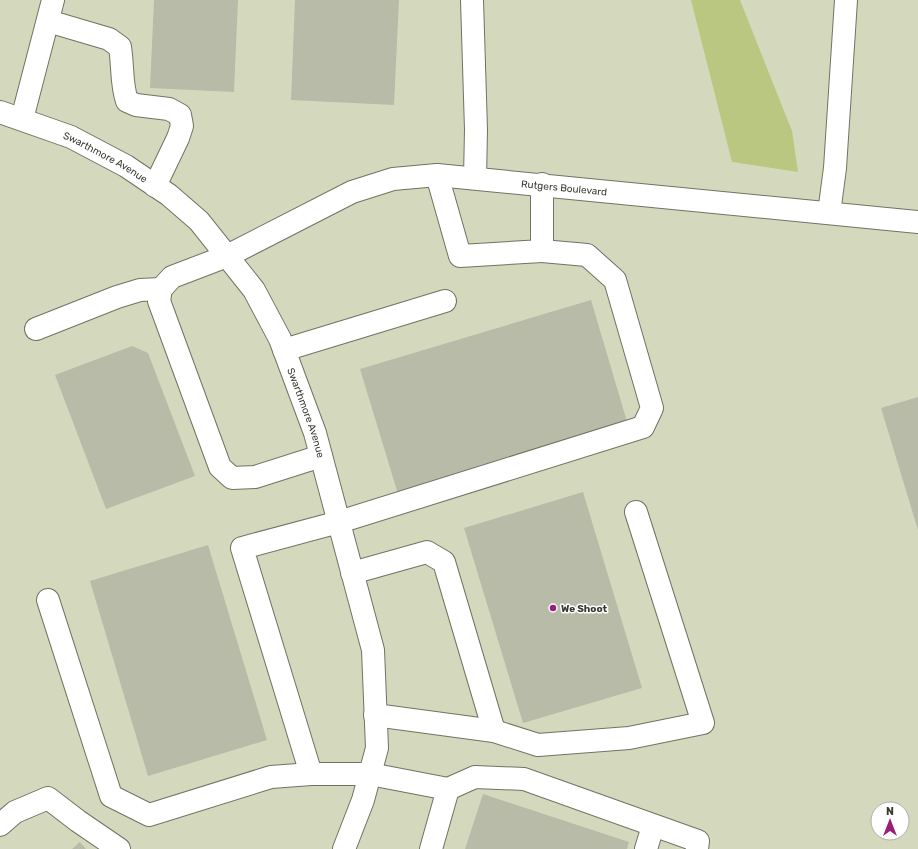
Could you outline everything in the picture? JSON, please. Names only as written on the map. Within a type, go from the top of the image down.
[{"type":"street","points":[[472,0],[476,130],[475,178]]},
{"type":"street","points":[[829,213],[835,168],[846,0]]},
{"type":"street","points":[[22,119],[51,10],[109,39],[120,47],[123,63],[123,91],[127,101],[136,105],[169,109],[180,115],[182,126],[178,138],[155,186]]},
{"type":"street","name":"Swarthmore Avenue","points":[[0,112],[72,137],[126,166],[169,196],[199,222],[254,290],[280,339],[315,433],[373,650],[376,748],[363,800],[344,849]]},
{"type":"street","points":[[311,774],[242,548],[339,522],[643,427],[652,408],[615,280],[587,255],[542,251],[460,256],[437,175]]},
{"type":"street","name":"Rutgers Boulevard","points":[[161,289],[172,277],[227,256],[352,192],[393,179],[437,175],[542,184],[918,222]]},
{"type":"street","points":[[542,184],[542,251]]},
{"type":"street","points":[[36,329],[117,297],[140,290],[161,289],[159,301],[220,467],[232,478],[255,477],[321,456]]},
{"type":"street","points":[[284,350],[446,301]]},
{"type":"street","points":[[375,715],[494,731],[538,745],[629,738],[703,723],[636,512]]},
{"type":"street","points":[[352,573],[427,552],[444,562],[494,731]]},
{"type":"street","points":[[48,600],[110,796],[149,815],[271,777],[311,774],[370,774],[448,790],[475,777],[524,779],[698,841],[697,849]]},
{"type":"street","points":[[431,849],[448,790]]},
{"type":"street","points":[[0,825],[15,812],[48,798],[78,822],[119,849]]},
{"type":"street","points":[[646,849],[653,826]]},
{"type":"shaded area","points":[[0,0],[918,0],[918,849],[0,849]]},
{"type":"green space","points":[[691,0],[740,0],[792,131],[798,172],[732,162]]},
{"type":"building","points":[[154,0],[238,0],[234,92],[150,88]]},
{"type":"building","points":[[295,0],[399,0],[394,105],[291,100]]},
{"type":"building","points":[[591,300],[628,425],[398,494],[360,369]]},
{"type":"building","points":[[132,346],[148,353],[195,476],[106,509],[55,375]]},
{"type":"building","points":[[918,397],[918,530],[881,408]]},
{"type":"building","name":"We Shoot","points":[[583,492],[642,688],[523,723],[464,528]]},
{"type":"building","points":[[208,545],[267,740],[148,776],[90,581]]},
{"type":"building","points":[[483,794],[629,842],[627,849],[465,849]]},
{"type":"building","points":[[80,842],[86,849],[72,849]]},
{"type":"place","name":"We Shoot","points":[[553,608]]}]
